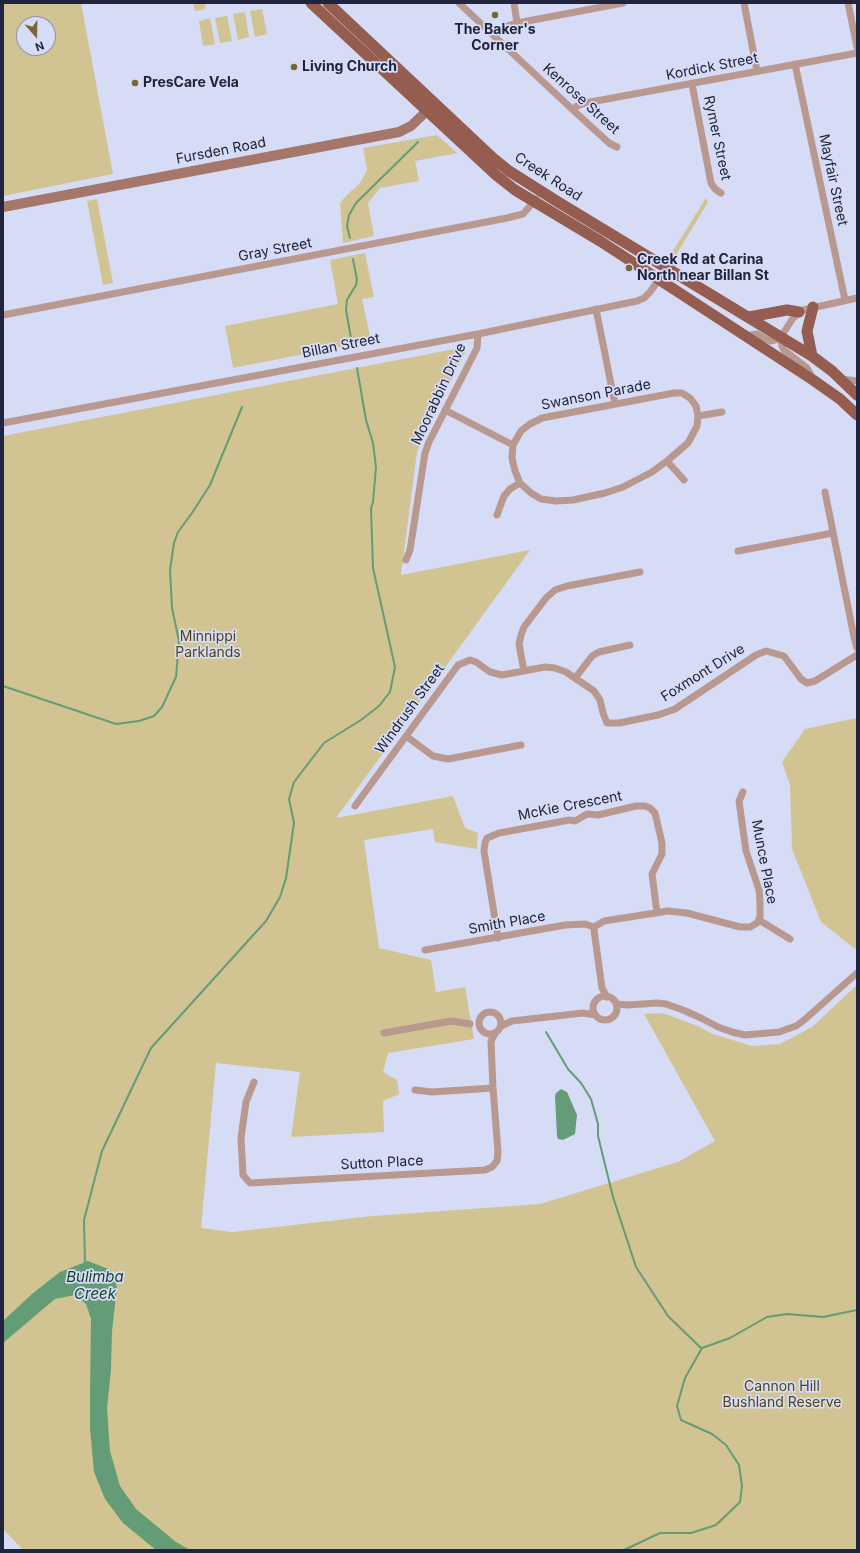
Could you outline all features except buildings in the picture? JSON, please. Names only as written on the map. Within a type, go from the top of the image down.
[{"type":"main road","name":"Creek Road","points":[[311,3],[431,107],[518,178],[812,356],[841,379],[857,395]]},
{"type":"main road","name":"Creek Road","points":[[328,3],[496,175],[515,190],[660,280],[813,380],[840,399],[857,415]]},
{"type":"main road","points":[[812,356],[807,331],[813,307]]},
{"type":"main road","points":[[749,317],[787,310],[799,312]]},
{"type":"street","name":"Kenrose Street","points":[[459,3],[609,143],[617,147]]},
{"type":"street","points":[[514,3],[517,23]]},
{"type":"street","points":[[494,36],[507,26],[517,23],[623,3]]},
{"type":"street","points":[[744,3],[757,71]]},
{"type":"street","points":[[848,3],[857,47]]},
{"type":"street","name":"Kordick Street","points":[[573,110],[577,106],[585,103],[857,53]]},
{"type":"street","name":"Mayfair Street","points":[[795,64],[845,300]]},
{"type":"street","name":"Rymer Street","points":[[692,84],[711,183],[715,189],[721,193]]},
{"type":"street","name":"Fursden Road","points":[[3,207],[399,132],[411,126],[431,107]]},
{"type":"street","name":"Gray Street","points":[[3,315],[507,218],[522,214],[542,192]]},
{"type":"street","name":"Billan Street","points":[[3,423],[478,334],[596,308],[641,300],[660,280],[667,268]]},
{"type":"street","points":[[781,337],[791,320],[799,312],[813,307],[857,298]]},
{"type":"street","points":[[596,308],[615,404]]},
{"type":"street","name":"Moorabbin Drive","points":[[406,560],[410,550],[425,453],[429,442],[477,348],[478,334]]},
{"type":"street","name":"Creek Road","points":[[745,336],[756,334],[773,341],[781,337],[784,350],[807,368],[813,380]]},
{"type":"street","points":[[841,379],[857,381]]},
{"type":"street","name":"Swanson Parade","points":[[513,445],[521,431],[530,424],[542,418],[674,393],[682,393],[690,398],[696,406],[698,416]]},
{"type":"street","points":[[445,410],[513,445],[512,458],[520,483],[531,493],[541,499],[556,501],[573,500],[604,493],[623,487],[652,472],[688,443],[697,426],[698,416],[722,412]]},
{"type":"street","points":[[667,461],[684,480]]},
{"type":"street","points":[[496,515],[504,496],[510,489],[520,483]]},
{"type":"street","points":[[825,492],[857,648]]},
{"type":"street","points":[[738,551],[833,533]]},
{"type":"street","points":[[524,671],[519,644],[524,627],[546,598],[555,590],[567,586],[640,572]]},
{"type":"street","points":[[576,677],[592,656],[599,652],[630,645]]},
{"type":"street","name":"Foxmont Drive","points":[[524,671],[545,667],[556,668],[576,677],[594,691],[600,700],[603,714],[607,723],[619,723],[658,715],[675,709],[756,655],[766,651],[784,656],[801,679],[807,683],[815,681],[857,655]]},
{"type":"street","name":"Windrush Street","points":[[355,806],[458,665],[470,660],[476,662],[490,672],[502,675],[524,671]]},
{"type":"street","points":[[406,736],[433,756],[448,759],[521,745]]},
{"type":"street","name":"Munce Place","points":[[594,927],[604,921],[668,912],[687,913],[740,927],[750,927],[757,923],[761,911],[759,890],[746,851],[740,801],[743,792]]},
{"type":"street","name":"McKie Crescent","points":[[498,938],[484,851],[484,843],[487,838],[499,833],[569,820],[575,821],[587,814],[598,815],[636,806],[645,806],[650,808],[655,813],[662,843],[662,854],[652,874],[657,913]]},
{"type":"street","points":[[759,920],[790,939]]},
{"type":"street","name":"Smith Place","points":[[424,950],[565,925],[585,924],[594,927]]},
{"type":"street","points":[[594,927],[602,988],[607,997],[614,1001],[616,1008],[612,1018],[605,1020],[597,1018],[595,1008],[602,988]]},
{"type":"street","points":[[616,1008],[628,1005],[657,1003],[666,1004],[701,1018],[718,1028],[745,1035],[779,1032],[796,1026],[812,1014],[857,973]]},
{"type":"street","points":[[486,1034],[493,1034],[512,1021],[583,1013],[595,1008],[603,997],[607,997]]},
{"type":"street","points":[[499,1016],[501,1023],[491,1041],[478,1025],[482,1015],[492,1012],[512,1021]]},
{"type":"street","points":[[384,1032],[451,1021],[470,1024]]},
{"type":"street","name":"Sutton Place","points":[[254,1082],[246,1102],[241,1138],[243,1175],[250,1183],[484,1170],[492,1167],[497,1162],[498,1152],[491,1041]]},
{"type":"street","points":[[416,1090],[432,1092],[493,1088]]},
{"type":"green space","points":[[3,3],[81,3],[113,174],[3,196]]},
{"type":"green space","points":[[193,3],[205,3],[206,9],[195,11]]},
{"type":"green space","points":[[262,9],[267,34],[255,37],[250,11]]},
{"type":"green space","points":[[245,12],[249,37],[238,40],[233,14]]},
{"type":"green space","points":[[227,16],[232,41],[220,43],[215,18]]},
{"type":"green space","points":[[210,18],[215,44],[203,46],[199,21]]},
{"type":"green space","points":[[437,135],[457,153],[415,161],[419,181],[380,188],[368,203],[374,236],[343,243],[340,203],[360,183],[367,170],[363,148]]},
{"type":"green space","points":[[706,198],[708,202],[673,260],[669,257]]},
{"type":"green space","points":[[97,199],[113,283],[103,285],[87,201]]},
{"type":"green space","points":[[365,253],[374,297],[362,299],[371,341],[233,368],[225,326],[338,304],[330,260]]},
{"type":"green space","name":"Minnippi Parklands","points":[[460,348],[465,353],[424,434],[417,452],[401,575],[530,550],[336,818],[453,796],[465,828],[478,833],[477,849],[435,842],[433,829],[364,840],[379,948],[431,960],[436,992],[465,987],[474,1039],[388,1053],[383,1072],[397,1080],[399,1094],[383,1101],[384,1132],[291,1137],[300,1072],[216,1063],[201,1228],[232,1232],[373,1216],[540,1204],[678,1162],[715,1141],[644,1014],[663,1013],[700,1027],[710,1033],[752,1046],[780,1044],[812,1027],[857,985],[857,1550],[23,1550],[3,1529],[3,436]]},
{"type":"green space","points":[[857,718],[857,944],[855,949],[821,922],[792,849],[790,785],[782,762],[805,729]]},
{"type":"water","points":[[561,1089],[567,1092],[577,1115],[575,1134],[563,1140],[558,1139],[557,1136],[555,1096]]},
{"type":"water","name":"Bulimba Creek","points":[[88,1261],[111,1270],[117,1287],[112,1331],[111,1369],[107,1408],[110,1451],[120,1486],[136,1509],[176,1542],[190,1550],[156,1550],[123,1523],[105,1499],[94,1472],[90,1428],[91,1319],[86,1304],[75,1295],[55,1299],[3,1343],[3,1321],[32,1294],[60,1272]]},
{"type":"waterway","points":[[350,238],[347,226],[349,215],[356,203],[418,142]]},
{"type":"waterway","points":[[352,344],[346,310],[347,300],[356,285],[357,280],[353,259]]},
{"type":"waterway","points":[[85,1265],[84,1220],[102,1151],[151,1048],[266,921],[280,897],[286,878],[294,823],[289,799],[294,782],[324,743],[361,720],[379,706],[390,692],[395,667],[373,568],[371,508],[373,502],[376,467],[373,443],[366,420],[357,368]]},
{"type":"waterway","points":[[3,686],[116,724],[139,721],[154,716],[162,707],[176,677],[179,641],[172,608],[170,570],[174,543],[178,532],[210,485],[242,407]]},
{"type":"waterway","points":[[546,1032],[568,1069],[581,1083],[591,1099],[598,1124],[598,1136],[613,1197],[636,1267],[668,1316],[701,1348]]},
{"type":"waterway","points":[[624,1550],[660,1533],[691,1533],[716,1525],[740,1502],[742,1486],[739,1465],[726,1445],[712,1434],[681,1420],[677,1406],[685,1378],[702,1348],[730,1338],[767,1317],[787,1314],[823,1317],[857,1310]]},
{"type":"place","name":"The Baker's Corner","points":[[495,15]]},
{"type":"place","name":"Living Church","points":[[294,67]]},
{"type":"place","name":"PresCare Vela","points":[[135,83]]},
{"type":"place","name":"Creek Rd at Carina North near Billan St","points":[[629,268]]},
{"type":"park label","name":"Cannon Hill Bushland Reserve","points":[[782,1396]]}]
